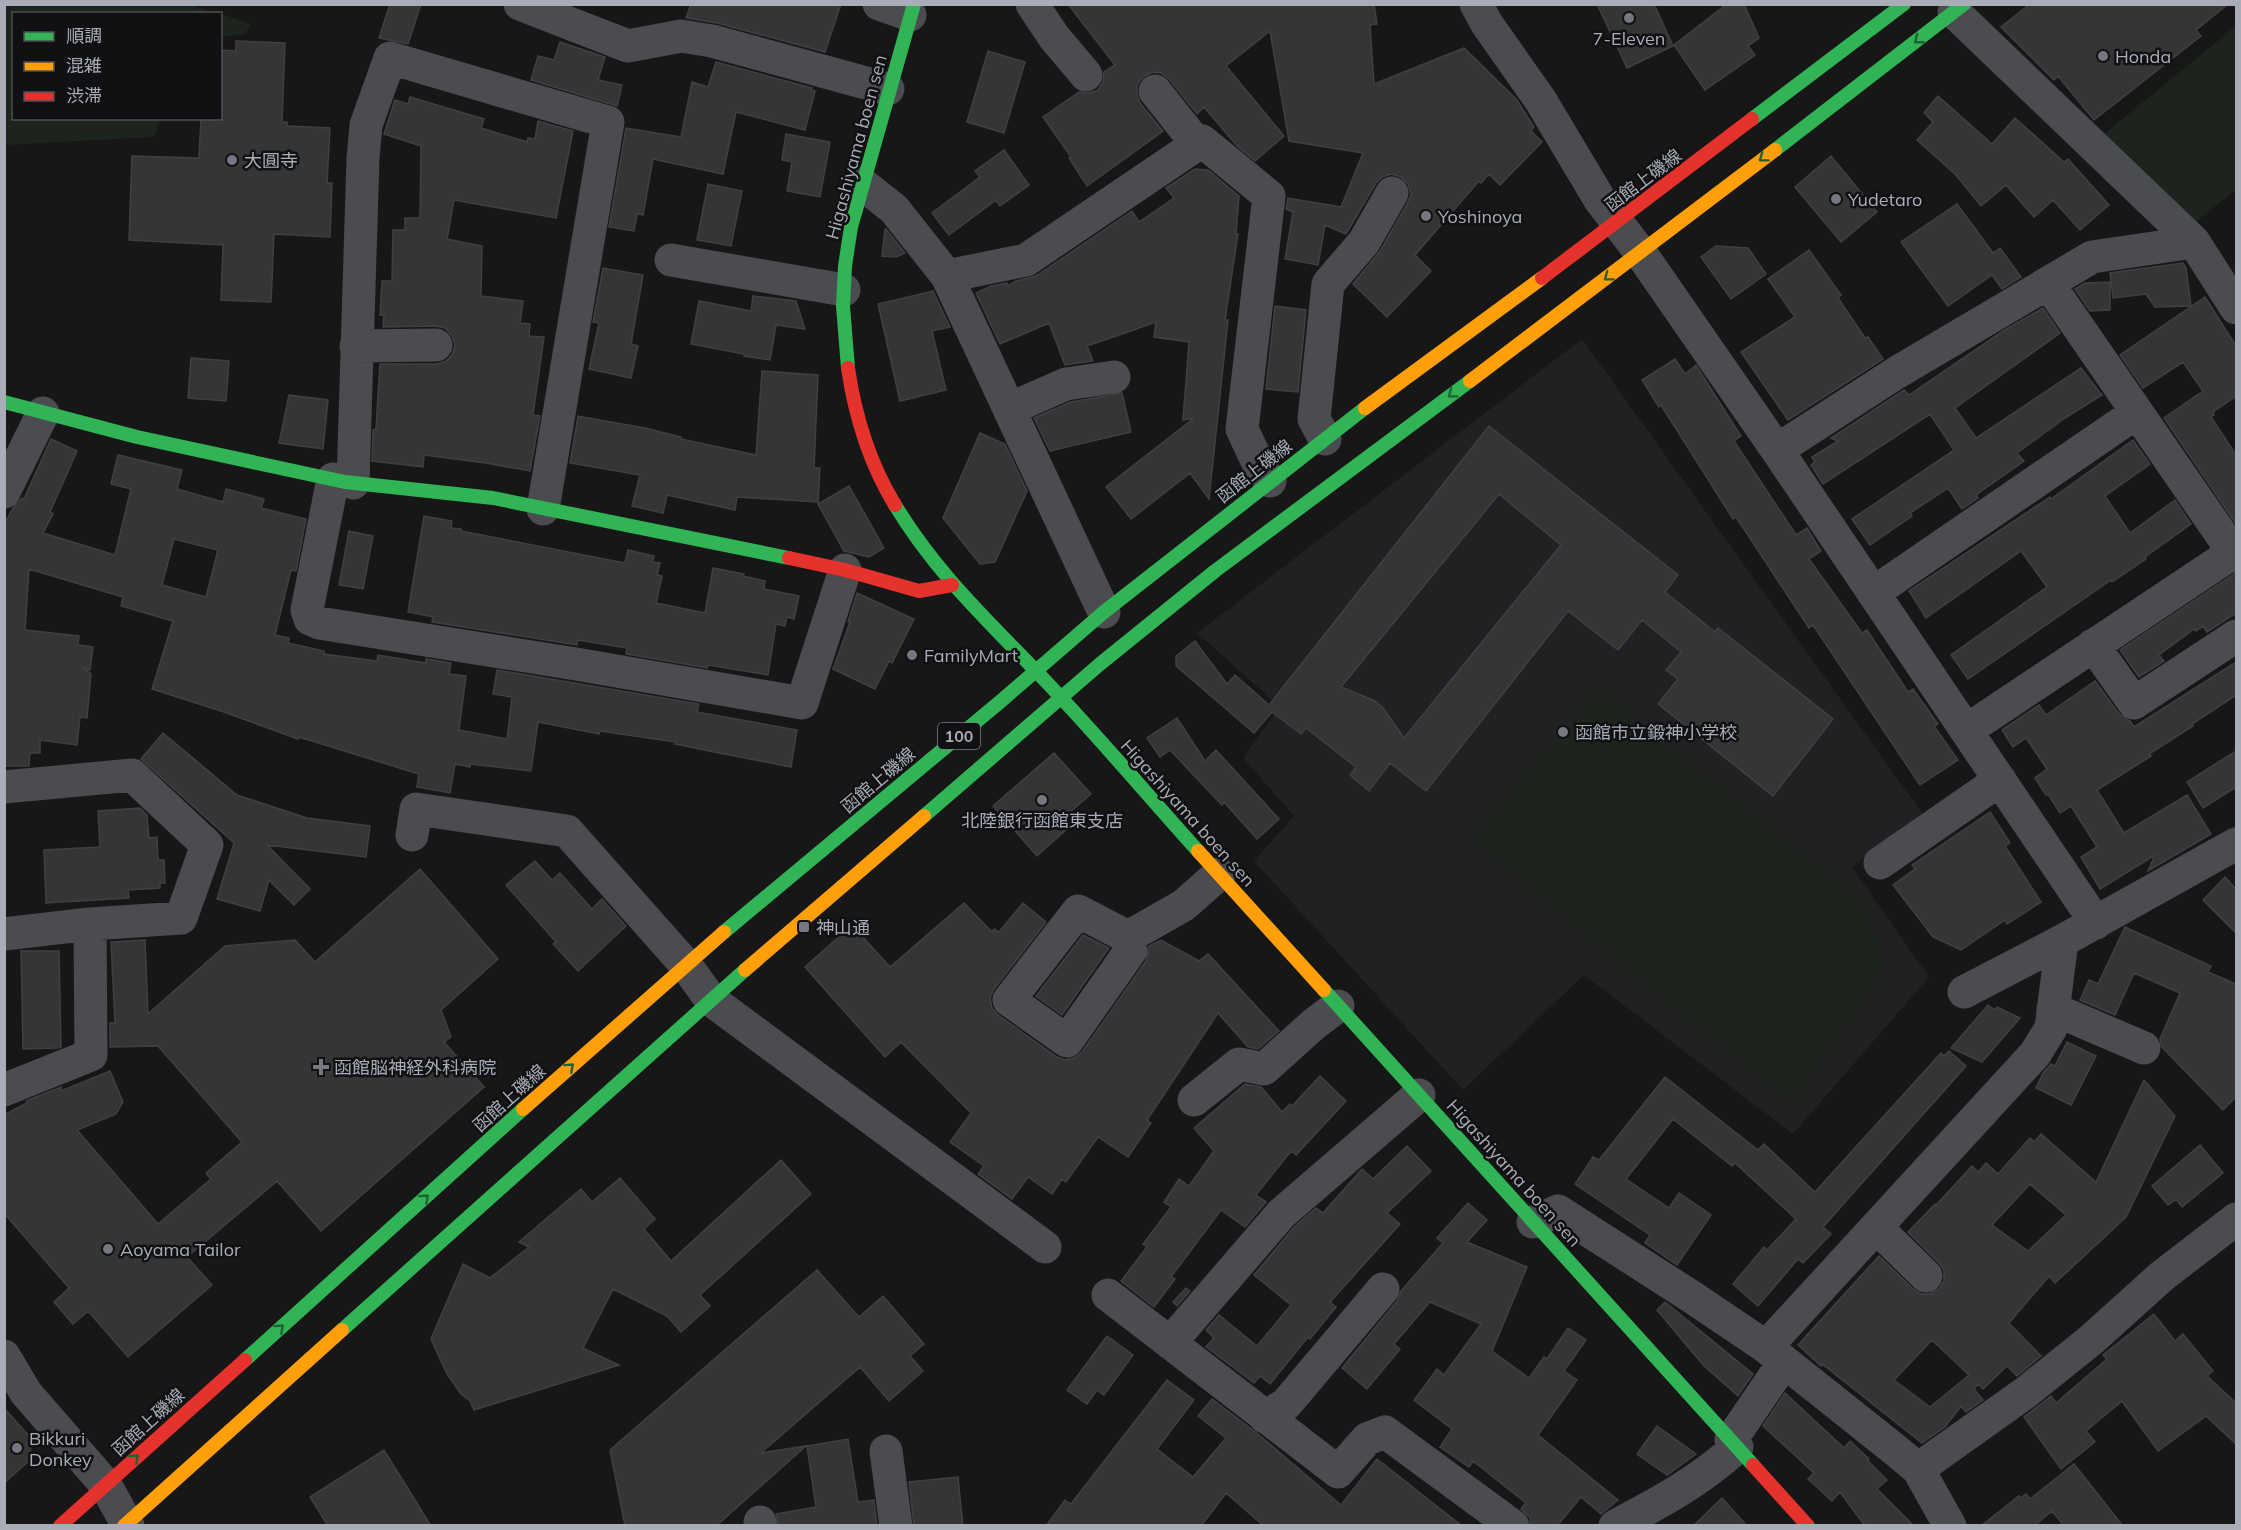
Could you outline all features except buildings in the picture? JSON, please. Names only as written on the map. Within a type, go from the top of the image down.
[{"type":"main road","name":"函館上磯線","points":[[60,1526],[685,964],[1104,612],[1325,439],[1618,222],[1904,4]]},
{"type":"main road","name":"100","points":[[127,1524],[711,1000],[1060,698],[1215,571],[1640,252],[1959,8]]},
{"type":"main road","name":"Higashiyama boen sen","points":[[912,10],[861,183],[851,228],[844,290],[843,343],[847,375],[865,439],[894,505],[910,531],[952,585],[1036,671],[1808,1526]]},
{"type":"main road","points":[[4,402],[137,437],[343,481],[493,498],[845,570],[919,591],[952,585]]},
{"type":"street","points":[[520,4],[628,46],[681,36],[712,41],[888,89]]},
{"type":"street","points":[[879,4],[912,10]]},
{"type":"street","points":[[1032,4],[1054,37],[1086,75]]},
{"type":"street","points":[[1476,4],[1487,24],[1541,101],[1600,200],[1640,252],[1777,450],[2096,922]]},
{"type":"street","points":[[1959,8],[2194,242],[2235,301]]},
{"type":"street","points":[[543,508],[608,122],[390,58],[366,125],[356,346],[343,481],[307,610],[310,619],[319,623],[576,663],[802,704],[845,570]]},
{"type":"street","points":[[1155,91],[1197,144]]},
{"type":"street","points":[[947,276],[1026,260],[1202,141],[1269,196],[1242,429],[1258,463],[1270,481]]},
{"type":"street","points":[[861,183],[894,209],[947,276],[1104,612]]},
{"type":"street","points":[[1325,439],[1314,420],[1328,284],[1364,242],[1392,193]]},
{"type":"street","points":[[1777,450],[1896,373],[2092,257],[2194,242]]},
{"type":"street","points":[[671,260],[844,290]]},
{"type":"street","points":[[1967,729],[2235,554],[2048,284]]},
{"type":"street","points":[[356,346],[436,345]]},
{"type":"street","points":[[1009,409],[1066,384],[1114,377]]},
{"type":"street","points":[[4,492],[43,413]]},
{"type":"street","points":[[1874,593],[2136,413]]},
{"type":"street","points":[[2093,645],[2134,703],[2236,636]]},
{"type":"street","points":[[4,787],[132,775],[207,845],[181,918],[90,924],[4,934]]},
{"type":"street","points":[[1880,863],[2001,780]]},
{"type":"street","points":[[412,836],[416,809],[567,831],[685,964],[711,1000],[1045,1247]]},
{"type":"street","points":[[1964,992],[2062,941],[2236,844]]},
{"type":"street","points":[[1128,937],[1184,905],[1219,874]]},
{"type":"street","points":[[4,1090],[91,1055],[90,924]]},
{"type":"street","points":[[1615,1526],[1671,1497],[1717,1465],[1734,1443],[1775,1355],[1876,1227],[2035,1054],[2051,1028],[2062,941]]},
{"type":"street","points":[[1194,1100],[1239,1064],[1264,1069],[1314,1024],[1338,1006]]},
{"type":"street","points":[[2054,1009],[2144,1048]]},
{"type":"street","points":[[1170,1343],[1281,1214],[1419,1095]]},
{"type":"street","points":[[1533,1222],[1558,1211],[1664,1278],[1775,1355],[1918,1469],[1950,1526]]},
{"type":"street","points":[[1918,1469],[2025,1393],[2091,1340],[2162,1276],[2236,1220]]},
{"type":"street","points":[[1876,1227],[1926,1276]]},
{"type":"street","points":[[1265,1417],[1286,1404],[1383,1289]]},
{"type":"street","points":[[1108,1294],[1338,1472],[1367,1439],[1385,1432],[1513,1526]]},
{"type":"street","points":[[4,1356],[26,1393],[105,1484],[127,1524]]},
{"type":"street","points":[[886,1451],[896,1526]]},
{"type":"shaded area","points":[[5,5],[188,5],[214,12],[12,12],[12,120],[160,120],[154,137],[5,145]]},
{"type":"shaded area","points":[[222,14],[251,24],[245,34],[222,37]]},
{"type":"shaded area","points":[[2236,26],[2236,189],[2192,225],[2104,134]]},
{"type":"shaded area","name":"函館市立鍛神小学校","points":[[1582,339],[1922,813],[1852,867],[1929,977],[1793,1134],[1584,975],[1463,1090],[1254,861],[1294,816],[1243,758],[1280,707],[1197,633]]},
{"type":"shaded area","points":[[1600,693],[1866,907],[1885,967],[1792,1101],[1473,839]]},
{"type":"traffic: fast","points":[[848,368],[843,306],[845,266],[851,227],[914,4]]},
{"type":"traffic: fast","points":[[1752,119],[1904,4]]},
{"type":"traffic: fast","points":[[1775,150],[1964,4]]},
{"type":"traffic: fast","points":[[924,816],[1100,664],[1215,571],[1470,381]]},
{"type":"traffic: fast","points":[[4,402],[137,437],[345,482],[493,498],[789,558]]},
{"type":"traffic: fast","points":[[724,932],[1104,612],[1365,408]]},
{"type":"traffic: fast","points":[[895,505],[943,572],[1077,715],[1198,851]]},
{"type":"traffic: fast","points":[[342,1330],[745,970]]},
{"type":"traffic: fast","points":[[1324,990],[1753,1465]]},
{"type":"traffic: fast","points":[[245,1360],[523,1109]]},
{"type":"traffic: slow","points":[[1470,381],[1775,150]]},
{"type":"traffic: slow","points":[[1365,408],[1542,278]]},
{"type":"traffic: slow","points":[[745,970],[924,816]]},
{"type":"traffic: slow","points":[[1198,851],[1324,990]]},
{"type":"traffic: slow","points":[[523,1109],[724,932]]},
{"type":"traffic: slow","points":[[124,1526],[342,1330]]},
{"type":"traffic: jam","points":[[1542,278],[1752,119]]},
{"type":"traffic: jam","points":[[848,368],[865,439],[878,473],[895,505]]},
{"type":"traffic: jam","points":[[789,558],[845,570],[919,591],[952,585]]},
{"type":"traffic: jam","points":[[60,1526],[245,1360]]},
{"type":"traffic: jam","points":[[1753,1465],[1808,1526]]},
{"type":"place","name":"7-Eleven","points":[[1629,18]]},
{"type":"place","name":"Honda","points":[[2103,56]]},
{"type":"place","name":"大圓寺","points":[[232,160]]},
{"type":"place","name":"Yudetaro","points":[[1836,199]]},
{"type":"place","name":"Yoshinoya","points":[[1426,216]]},
{"type":"place","name":"FamilyMart","points":[[912,655]]},
{"type":"place","name":"函館市立鍛神小学校","points":[[1563,732]]},
{"type":"place","name":"北陸銀行函館東支店","points":[[1042,800]]},
{"type":"place","name":"神山通","points":[[804,927]]},
{"type":"place","name":"函館脳神経外科病院","points":[[321,1067]]},
{"type":"place","name":"Aoyama Tailor","points":[[108,1249]]},
{"type":"place","name":"Bikkuri Donkey","points":[[17,1448]]}]
